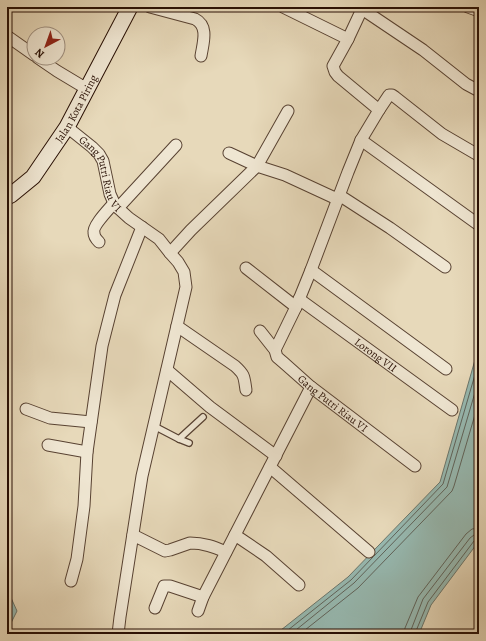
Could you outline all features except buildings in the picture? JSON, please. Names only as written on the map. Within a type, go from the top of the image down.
[{"type":"street","name":"Jalan Kota Piring","points":[[7,197],[33,177],[67,127],[130,7]]},
{"type":"street","points":[[150,7],[195,18],[199,21],[204,29],[204,42],[201,56]]},
{"type":"street","points":[[283,7],[348,39]]},
{"type":"street","points":[[468,7],[479,11]]},
{"type":"street","points":[[379,110],[338,76],[333,69],[334,63],[348,39],[362,8],[423,50],[466,84],[479,91]]},
{"type":"street","points":[[7,36],[26,49]]},
{"type":"street","points":[[50,66],[87,89]]},
{"type":"street","points":[[275,350],[298,303],[361,140],[389,95],[392,95],[442,134],[478,155]]},
{"type":"street","points":[[170,253],[191,230],[257,166],[288,111]]},
{"type":"street","name":"Gang Putri Riau VI","points":[[67,127],[92,147],[102,158],[110,194],[116,205],[129,218],[159,239],[178,262],[184,272],[186,287],[177,326]]},
{"type":"street","points":[[361,140],[479,225]]},
{"type":"street","points":[[99,242],[94,234],[94,231],[100,220],[176,145]]},
{"type":"street","points":[[229,153],[257,166],[285,175],[338,197],[390,228],[445,267]]},
{"type":"street","points":[[71,581],[77,559],[84,506],[86,452],[102,346],[115,295],[142,227]]},
{"type":"street","name":"Lorong VII","points":[[246,268],[452,410]]},
{"type":"street","points":[[311,270],[446,369]]},
{"type":"street","points":[[118,634],[142,476],[177,326],[242,372],[246,390]]},
{"type":"street","name":"Gang Putri Riau VI","points":[[260,331],[275,350],[277,357],[284,364],[311,387],[415,466]]},
{"type":"street","points":[[167,370],[210,407],[276,456]]},
{"type":"street","points":[[198,611],[203,597],[311,387]]},
{"type":"street","points":[[26,408],[50,418],[91,422]]},
{"type":"street","points":[[48,445],[86,452]]},
{"type":"street","points":[[270,467],[369,552]]},
{"type":"street","points":[[133,534],[165,551],[193,543],[210,546],[226,552]]},
{"type":"street","points":[[235,535],[266,556],[299,585]]},
{"type":"street","points":[[156,608],[164,586],[170,586],[203,597]]},
{"type":"lane","points":[[179,439],[203,417]]},
{"type":"lane","points":[[153,426],[189,443]]},
{"type":"water","points":[[479,346],[479,541],[431,605],[419,634],[276,634],[348,577],[440,482]]},
{"type":"water","points":[[7,589],[17,611],[7,631]]}]
